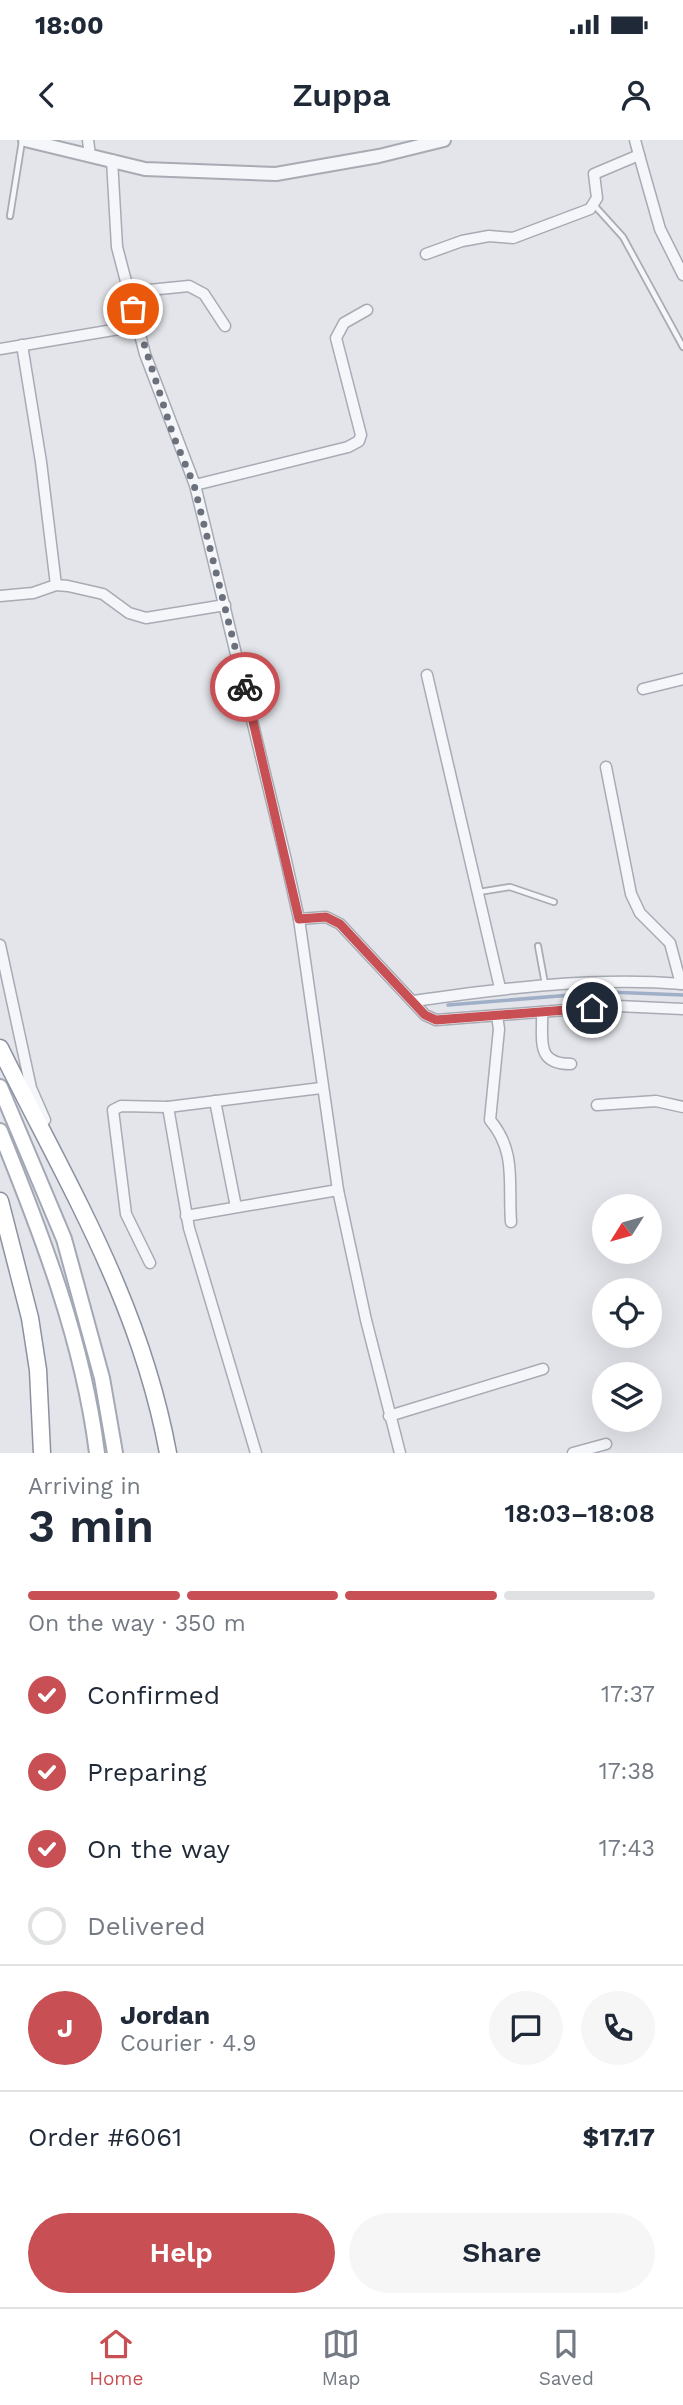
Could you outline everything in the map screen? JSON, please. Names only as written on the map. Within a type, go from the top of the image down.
[{"type":"highway","points":[[0,1048],[76,1195],[128,1307],[159,1408],[168,1453]]},
{"type":"highway","points":[[0,1202],[30,1318],[38,1370],[42,1453]]},
{"type":"main road","points":[[0,1087],[64,1239],[102,1378],[114,1453]]},
{"type":"main road","points":[[0,1131],[44,1241],[68,1317],[97,1453]]},
{"type":"street","points":[[24,140],[145,169],[276,174],[379,156],[444,140]]},
{"type":"street","points":[[88,140],[90,155]]},
{"type":"street","points":[[635,140],[660,229],[683,275]]},
{"type":"street","points":[[426,254],[462,241],[489,236],[513,238],[594,205],[597,198],[594,174],[639,155]]},
{"type":"street","points":[[112,160],[115,229],[137,326],[173,435],[194,485],[299,919],[321,1088],[338,1190],[389,1416],[400,1453]]},
{"type":"street","points":[[129,292],[190,286],[197,289],[225,326]]},
{"type":"street","points":[[194,485],[348,447],[359,441],[361,435],[336,338],[344,323],[367,310]]},
{"type":"street","points":[[0,349],[137,326]]},
{"type":"street","points":[[22,345],[41,462],[56,584]]},
{"type":"street","points":[[0,597],[33,593],[56,584],[103,594],[137,617],[175,614],[225,605]]},
{"type":"street","points":[[427,675],[500,988]]},
{"type":"street","points":[[643,689],[683,679]]},
{"type":"street","points":[[414,1001],[500,988],[610,980],[682,984],[670,943],[640,913],[631,894],[606,767]]},
{"type":"street","points":[[299,919],[326,917],[340,924],[425,1015],[436,1020],[617,1006],[683,1009]]},
{"type":"street","points":[[0,945],[31,1087],[76,1195]]},
{"type":"street","points":[[542,1012],[544,1050],[548,1060],[555,1064],[571,1064]]},
{"type":"street","points":[[497,1016],[499,1029],[490,1120],[499,1129],[512,1167],[509,1190],[511,1222]]},
{"type":"street","points":[[150,1263],[126,1214],[111,1114],[121,1106],[168,1107],[321,1088]]},
{"type":"street","points":[[215,1101],[236,1207]]},
{"type":"street","points":[[597,1105],[656,1101],[683,1107]]},
{"type":"street","points":[[168,1107],[186,1216],[256,1453]]},
{"type":"street","points":[[186,1216],[338,1190]]},
{"type":"street","points":[[389,1416],[543,1369]]},
{"type":"street","points":[[573,1453],[606,1444]]},
{"type":"lane","points":[[10,216],[24,140]]},
{"type":"lane","points":[[594,205],[623,237],[683,347]]},
{"type":"lane","points":[[479,892],[510,887],[554,902]]},
{"type":"lane","points":[[538,946],[546,985]]},
{"type":"waterway","points":[[448,1005],[608,992],[683,995]]},
{"type":"way so far","points":[[133,309],[145,354],[173,435],[194,485],[245,687]]},
{"type":"route","points":[[245,687],[299,919],[326,917],[340,924],[425,1015],[436,1020],[592,1008]]}]
